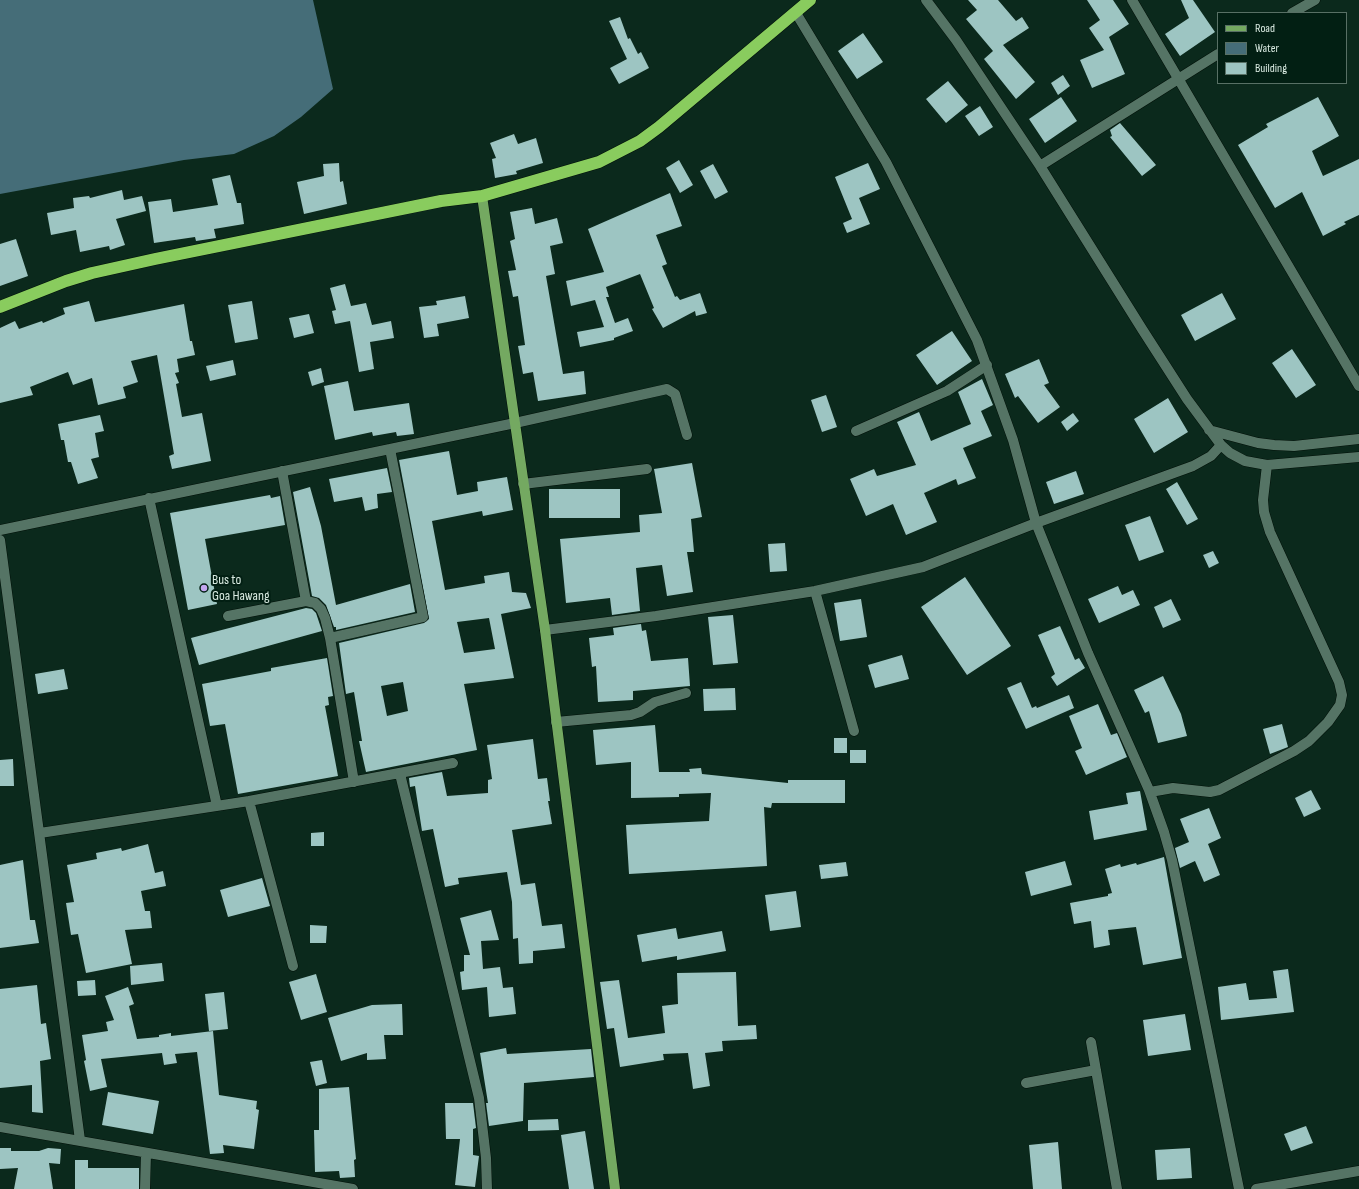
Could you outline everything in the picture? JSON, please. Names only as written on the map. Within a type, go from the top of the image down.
[{"type":"highway","points":[[0,307],[66,281],[147,260],[441,201],[482,196],[577,169],[618,153],[640,141],[660,127],[810,0]]},
{"type":"main road","points":[[482,196],[545,630],[615,1189]]},
{"type":"street","points":[[926,0],[956,40],[1040,166],[1142,329],[1209,430],[1221,445],[1230,453],[1245,461],[1267,465],[1359,457]]},
{"type":"street","points":[[1132,0],[1359,386]]},
{"type":"street","points":[[1294,12],[1315,0]]},
{"type":"street","points":[[796,13],[886,162],[978,340],[1013,440],[1036,523],[1088,653],[1150,792],[1172,860],[1239,1189]]},
{"type":"street","points":[[1040,166],[1217,55]]},
{"type":"street","points":[[856,431],[947,390],[987,365]]},
{"type":"street","points":[[0,530],[514,423],[667,389],[675,394],[687,435]]},
{"type":"street","points":[[1209,430],[1258,443],[1274,445],[1294,446],[1359,439]]},
{"type":"street","points":[[545,630],[656,616],[815,591],[923,567],[1036,523],[1193,466],[1211,456],[1221,445]]},
{"type":"street","points":[[330,638],[423,617],[390,449]]},
{"type":"street","points":[[1150,792],[1173,788],[1210,792],[1219,790],[1294,751],[1308,741],[1328,722],[1340,705],[1342,695],[1339,682],[1270,532],[1264,512],[1263,500],[1267,465]]},
{"type":"street","points":[[523,484],[647,469]]},
{"type":"street","points":[[282,471],[306,601]]},
{"type":"street","points":[[149,498],[217,806]]},
{"type":"street","points":[[0,540],[80,1140]]},
{"type":"street","points":[[815,591],[854,731]]},
{"type":"street","points":[[228,616],[306,601],[315,603],[321,609],[330,638],[354,782]]},
{"type":"street","points":[[556,722],[631,715],[640,712],[655,702],[686,693]]},
{"type":"street","points":[[40,833],[249,801],[453,763]]},
{"type":"street","points":[[400,774],[479,1098],[486,1158],[487,1189]]},
{"type":"street","points":[[249,801],[293,966]]},
{"type":"street","points":[[1091,1042],[1117,1189]]},
{"type":"street","points":[[1026,1083],[1096,1070]]},
{"type":"street","points":[[0,1127],[80,1140],[146,1154],[353,1189]]},
{"type":"street","points":[[145,1189],[146,1154]]},
{"type":"street","points":[[1256,1189],[1359,1171]]},
{"type":"water","points":[[0,0],[313,0],[333,89],[301,117],[274,136],[234,154],[184,160],[0,194]]},
{"type":"building","points":[[968,0],[998,0],[1016,21],[1022,17],[1029,28],[1003,45],[1035,82],[1016,99],[984,59],[993,51],[966,19],[977,10]]},
{"type":"building","points":[[1087,0],[1113,0],[1129,24],[1109,37],[1125,74],[1092,88],[1080,60],[1104,50],[1089,28],[1100,20]]},
{"type":"building","points":[[1181,0],[1193,0],[1215,32],[1180,56],[1165,34],[1189,18]]},
{"type":"building","points":[[620,17],[628,39],[630,38],[638,54],[641,52],[649,68],[619,84],[610,68],[627,59],[609,21]]},
{"type":"building","points":[[863,33],[883,62],[857,79],[838,51]]},
{"type":"building","points":[[1063,75],[1070,86],[1058,95],[1051,83]]},
{"type":"building","points":[[948,81],[968,105],[946,123],[926,99]]},
{"type":"building","points":[[1061,97],[1077,121],[1045,143],[1029,119]]},
{"type":"building","points":[[1318,97],[1339,136],[1312,151],[1323,176],[1359,159],[1359,215],[1344,222],[1346,224],[1323,236],[1302,192],[1275,208],[1238,145],[1268,127],[1266,124]]},
{"type":"building","points":[[980,106],[993,127],[979,136],[965,116]]},
{"type":"building","points":[[1120,123],[1156,165],[1142,176],[1110,137],[1112,136],[1110,130]]},
{"type":"building","points":[[514,134],[518,144],[536,138],[543,163],[516,171],[517,174],[495,178],[492,159],[496,158],[490,143]]},
{"type":"building","points":[[679,160],[693,185],[680,193],[666,168]]},
{"type":"building","points":[[339,163],[340,182],[343,181],[347,204],[304,214],[297,182],[324,176],[323,164]]},
{"type":"building","points":[[868,163],[880,189],[859,198],[870,224],[847,233],[843,223],[852,219],[835,177]]},
{"type":"building","points":[[713,164],[728,192],[715,199],[700,171]]},
{"type":"building","points":[[230,175],[237,203],[241,203],[244,224],[214,229],[216,238],[196,241],[195,237],[154,243],[148,202],[171,199],[173,212],[218,205],[212,179]]},
{"type":"building","points":[[122,190],[124,200],[142,196],[146,211],[116,219],[125,245],[110,250],[109,246],[80,252],[76,230],[51,235],[47,213],[74,208],[73,198],[89,196],[90,198]]},
{"type":"building","points":[[670,193],[682,226],[656,235],[667,264],[662,266],[675,297],[677,296],[680,300],[700,293],[707,313],[696,316],[695,311],[663,328],[652,309],[654,308],[640,274],[606,287],[609,297],[606,297],[615,323],[628,318],[633,331],[614,338],[614,340],[580,347],[577,332],[604,327],[595,300],[571,306],[566,281],[604,272],[588,229]]},
{"type":"building","points":[[532,208],[535,224],[557,218],[563,243],[550,246],[555,274],[546,276],[563,374],[584,371],[586,394],[538,401],[533,372],[523,374],[518,346],[525,345],[518,296],[513,297],[508,271],[516,270],[510,241],[515,239],[510,212]]},
{"type":"building","points":[[16,239],[28,276],[0,286],[0,244]]},
{"type":"building","points":[[345,284],[351,306],[366,303],[372,325],[391,321],[394,338],[370,342],[374,369],[359,372],[350,321],[335,324],[332,311],[336,310],[330,288]]},
{"type":"building","points":[[1222,293],[1236,319],[1195,341],[1181,315]]},
{"type":"building","points":[[465,296],[469,318],[437,324],[439,336],[424,338],[419,307],[437,305],[436,301]]},
{"type":"building","points":[[89,301],[95,322],[184,304],[190,341],[192,341],[195,355],[177,359],[179,372],[175,373],[179,383],[176,384],[182,417],[202,413],[211,461],[172,469],[169,456],[174,454],[157,355],[131,361],[138,382],[123,387],[126,398],[98,405],[92,378],[73,385],[68,372],[30,387],[33,395],[0,403],[0,328],[15,321],[19,329],[42,321],[43,323],[65,314],[63,308]]},
{"type":"building","points":[[252,301],[258,339],[235,343],[228,305]]},
{"type":"building","points":[[309,314],[314,333],[294,338],[289,318]]},
{"type":"building","points":[[952,331],[972,361],[937,385],[916,355]]},
{"type":"building","points":[[1292,349],[1316,385],[1296,398],[1272,363]]},
{"type":"building","points":[[1039,359],[1049,383],[1044,385],[1060,407],[1038,423],[1018,396],[1015,398],[1005,374]]},
{"type":"building","points":[[233,360],[236,375],[210,381],[206,366]]},
{"type":"building","points":[[321,368],[324,382],[312,386],[308,372]]},
{"type":"building","points":[[982,379],[993,405],[981,411],[992,436],[963,448],[976,478],[958,485],[956,479],[924,493],[937,522],[906,535],[893,504],[866,516],[850,479],[874,469],[877,476],[916,465],[897,422],[919,412],[931,441],[971,424],[958,392]]},
{"type":"building","points":[[348,381],[354,411],[409,403],[414,434],[397,436],[396,432],[373,436],[372,432],[335,440],[324,386]]},
{"type":"building","points":[[826,395],[837,427],[822,432],[811,400]]},
{"type":"building","points":[[1168,398],[1188,432],[1154,453],[1134,419]]},
{"type":"building","points":[[1073,413],[1079,421],[1067,431],[1061,422]]},
{"type":"building","points":[[100,415],[104,431],[95,433],[99,457],[91,459],[98,478],[78,484],[71,462],[68,462],[64,440],[61,440],[58,424]]},
{"type":"building","points":[[449,451],[457,495],[478,491],[477,482],[507,477],[513,510],[483,516],[482,511],[432,521],[445,590],[485,583],[484,576],[509,572],[512,592],[526,593],[531,608],[501,614],[514,678],[464,684],[477,750],[366,772],[359,741],[362,741],[354,692],[346,694],[339,643],[424,623],[429,619],[399,460]],"holes":[[[489,618],[495,649],[464,653],[457,622]],[[403,682],[408,711],[387,716],[381,686]]]},
{"type":"building","points":[[692,463],[702,517],[691,519],[694,552],[687,552],[693,592],[667,596],[662,565],[636,568],[640,611],[612,615],[610,598],[566,603],[560,539],[640,532],[639,515],[662,513],[654,469]]},
{"type":"building","points":[[387,468],[392,492],[377,494],[378,508],[365,511],[362,497],[334,502],[329,479]]},
{"type":"building","points":[[1076,471],[1084,494],[1054,504],[1046,482]]},
{"type":"building","points":[[1177,482],[1198,519],[1187,525],[1166,489]]},
{"type":"building","points":[[310,487],[321,526],[336,605],[410,584],[415,612],[336,630],[326,605],[319,598],[312,596],[293,492]]},
{"type":"building","points":[[549,489],[620,489],[620,518],[549,518]]},
{"type":"building","points":[[270,495],[271,498],[280,496],[285,525],[205,539],[217,604],[188,610],[170,513]]},
{"type":"building","points":[[1150,516],[1164,552],[1139,561],[1125,525]]},
{"type":"building","points":[[785,543],[787,571],[770,572],[768,544]]},
{"type":"building","points":[[1213,551],[1219,563],[1209,568],[1203,555]]},
{"type":"building","points":[[965,577],[1011,646],[967,675],[921,607]]},
{"type":"building","points":[[1118,586],[1122,595],[1133,590],[1140,605],[1099,623],[1088,599]]},
{"type":"building","points":[[861,599],[867,637],[840,641],[834,603]]},
{"type":"building","points":[[1171,599],[1181,620],[1163,628],[1154,607]]},
{"type":"building","points":[[306,608],[312,609],[316,613],[322,631],[199,665],[191,638]]},
{"type":"building","points":[[733,615],[738,663],[713,665],[708,617]]},
{"type":"building","points":[[641,624],[642,631],[646,630],[651,661],[688,658],[690,686],[633,691],[633,700],[598,702],[596,666],[592,667],[589,638],[614,635],[613,628]]},
{"type":"building","points":[[1060,626],[1075,660],[1079,658],[1085,668],[1057,686],[1051,677],[1055,674],[1038,635]]},
{"type":"building","points":[[902,655],[909,679],[875,688],[868,665]]},
{"type":"building","points":[[327,658],[333,696],[328,697],[329,705],[325,706],[338,776],[238,794],[225,724],[210,726],[202,684],[271,671],[271,668]]},
{"type":"building","points":[[64,669],[68,689],[38,694],[35,674]]},
{"type":"building","points":[[1163,676],[1181,714],[1187,736],[1158,743],[1149,711],[1145,713],[1134,690]]},
{"type":"building","points":[[1021,682],[1032,708],[1036,706],[1037,708],[1069,695],[1074,708],[1026,729],[1007,688]]},
{"type":"building","points":[[735,688],[736,710],[704,711],[703,689]]},
{"type":"building","points":[[1098,704],[1111,735],[1117,733],[1127,757],[1086,775],[1075,751],[1082,748],[1069,716]]},
{"type":"building","points":[[1282,724],[1288,747],[1270,754],[1263,729]]},
{"type":"building","points":[[655,725],[659,772],[690,772],[689,769],[701,768],[702,774],[788,783],[788,780],[845,780],[845,803],[772,803],[771,808],[764,807],[767,866],[629,874],[626,825],[709,821],[711,793],[679,794],[679,797],[631,798],[631,762],[596,765],[593,730]]},
{"type":"building","points":[[834,738],[847,738],[847,753],[834,753]]},
{"type":"building","points":[[533,739],[538,779],[547,778],[550,801],[548,801],[552,824],[512,830],[521,885],[535,883],[542,926],[562,924],[565,948],[533,951],[533,963],[519,964],[518,938],[513,939],[512,902],[507,872],[458,878],[459,884],[445,887],[433,829],[422,831],[415,786],[410,787],[409,778],[442,772],[447,796],[488,793],[488,780],[492,779],[487,745]]},
{"type":"building","points":[[850,750],[866,750],[866,763],[850,763]]},
{"type":"building","points":[[13,759],[14,786],[0,786],[0,760]]},
{"type":"building","points":[[1311,790],[1321,809],[1304,817],[1295,798]]},
{"type":"building","points":[[1140,791],[1147,830],[1094,840],[1089,811],[1128,804],[1126,793]]},
{"type":"building","points":[[1209,808],[1221,838],[1208,844],[1220,875],[1204,882],[1195,861],[1180,868],[1175,848],[1189,842],[1180,819]]},
{"type":"building","points":[[324,832],[324,846],[311,846],[311,833]]},
{"type":"building","points":[[148,844],[155,873],[163,871],[166,886],[141,891],[145,911],[150,911],[152,928],[125,930],[132,964],[86,973],[78,934],[71,935],[66,903],[74,902],[67,865],[97,859],[96,853],[121,848],[122,851]]},
{"type":"building","points":[[1164,857],[1182,958],[1143,965],[1136,927],[1108,930],[1110,945],[1094,948],[1091,921],[1074,924],[1070,903],[1108,896],[1108,894],[1112,893],[1105,869],[1120,864],[1121,867],[1136,863],[1137,865]]},
{"type":"building","points":[[23,860],[30,920],[35,920],[39,943],[0,948],[0,865]]},
{"type":"building","points":[[1065,861],[1072,885],[1031,896],[1025,872]]},
{"type":"building","points":[[846,862],[848,876],[821,879],[819,865]]},
{"type":"building","points":[[262,878],[270,906],[228,917],[220,890]]},
{"type":"building","points":[[796,891],[801,927],[770,931],[765,895]]},
{"type":"building","points":[[491,910],[499,940],[481,941],[483,969],[500,967],[503,988],[513,987],[516,1014],[489,1017],[487,987],[462,990],[460,972],[464,971],[464,955],[470,955],[460,918]]},
{"type":"building","points":[[310,925],[327,926],[326,943],[310,943]]},
{"type":"building","points":[[676,928],[678,939],[722,931],[726,951],[677,960],[677,956],[642,962],[637,935]]},
{"type":"building","points":[[162,963],[164,981],[131,985],[130,966]]},
{"type":"building","points":[[1288,969],[1294,1012],[1221,1020],[1218,987],[1246,983],[1249,1000],[1277,998],[1273,971]]},
{"type":"building","points":[[736,972],[738,1026],[756,1025],[757,1039],[722,1041],[723,1051],[705,1053],[710,1086],[693,1089],[688,1053],[663,1054],[664,1060],[620,1067],[614,1028],[607,1029],[600,982],[619,980],[628,1038],[665,1033],[662,1006],[678,1004],[677,973]]},
{"type":"building","points":[[316,974],[327,1012],[301,1020],[289,982]]},
{"type":"building","points":[[95,980],[96,995],[78,996],[77,981]]},
{"type":"building","points":[[37,985],[41,1024],[46,1023],[51,1059],[40,1061],[43,1113],[32,1112],[32,1085],[0,1088],[0,989]]},
{"type":"building","points":[[128,987],[134,1004],[129,1006],[137,1039],[159,1037],[159,1035],[171,1033],[171,1036],[213,1031],[219,1095],[257,1101],[256,1109],[259,1110],[254,1149],[223,1145],[224,1153],[210,1154],[197,1052],[175,1054],[177,1063],[164,1065],[162,1053],[101,1059],[107,1087],[90,1091],[84,1061],[86,1060],[82,1035],[108,1031],[106,1022],[114,1020],[105,996]]},
{"type":"building","points":[[224,992],[228,1029],[209,1031],[205,994]]},
{"type":"building","points":[[402,1004],[403,1035],[384,1035],[386,1059],[367,1060],[367,1053],[341,1061],[328,1018],[372,1005]]},
{"type":"building","points":[[1185,1014],[1191,1050],[1148,1056],[1143,1020]]},
{"type":"building","points":[[506,1048],[507,1054],[591,1049],[594,1077],[524,1083],[523,1121],[489,1126],[486,1103],[488,1103],[480,1053]]},
{"type":"building","points":[[322,1060],[327,1083],[316,1086],[310,1062]]},
{"type":"building","points":[[349,1087],[356,1159],[354,1160],[355,1177],[340,1178],[339,1171],[315,1172],[314,1130],[319,1130],[319,1089]]},
{"type":"building","points":[[108,1092],[159,1101],[153,1134],[102,1125]]},
{"type":"building","points":[[445,1103],[473,1103],[476,1128],[473,1129],[473,1155],[479,1156],[475,1187],[455,1185],[460,1139],[446,1139]]},
{"type":"building","points":[[558,1119],[559,1130],[528,1131],[528,1120]]},
{"type":"building","points":[[1306,1126],[1313,1143],[1291,1151],[1284,1134]]},
{"type":"building","points":[[585,1131],[594,1189],[569,1189],[561,1135]]},
{"type":"building","points":[[1058,1142],[1062,1189],[1033,1189],[1029,1145]]},
{"type":"building","points":[[0,1148],[11,1148],[11,1151],[39,1151],[48,1148],[61,1149],[60,1164],[49,1163],[53,1189],[14,1189],[18,1168],[0,1169]]},
{"type":"building","points":[[1190,1148],[1192,1178],[1157,1180],[1155,1150]]},
{"type":"building","points":[[75,1160],[88,1160],[88,1168],[139,1168],[139,1189],[75,1189]]},
{"type":"place","name":"Bus to Goa Hawang","points":[[204,588]]}]
